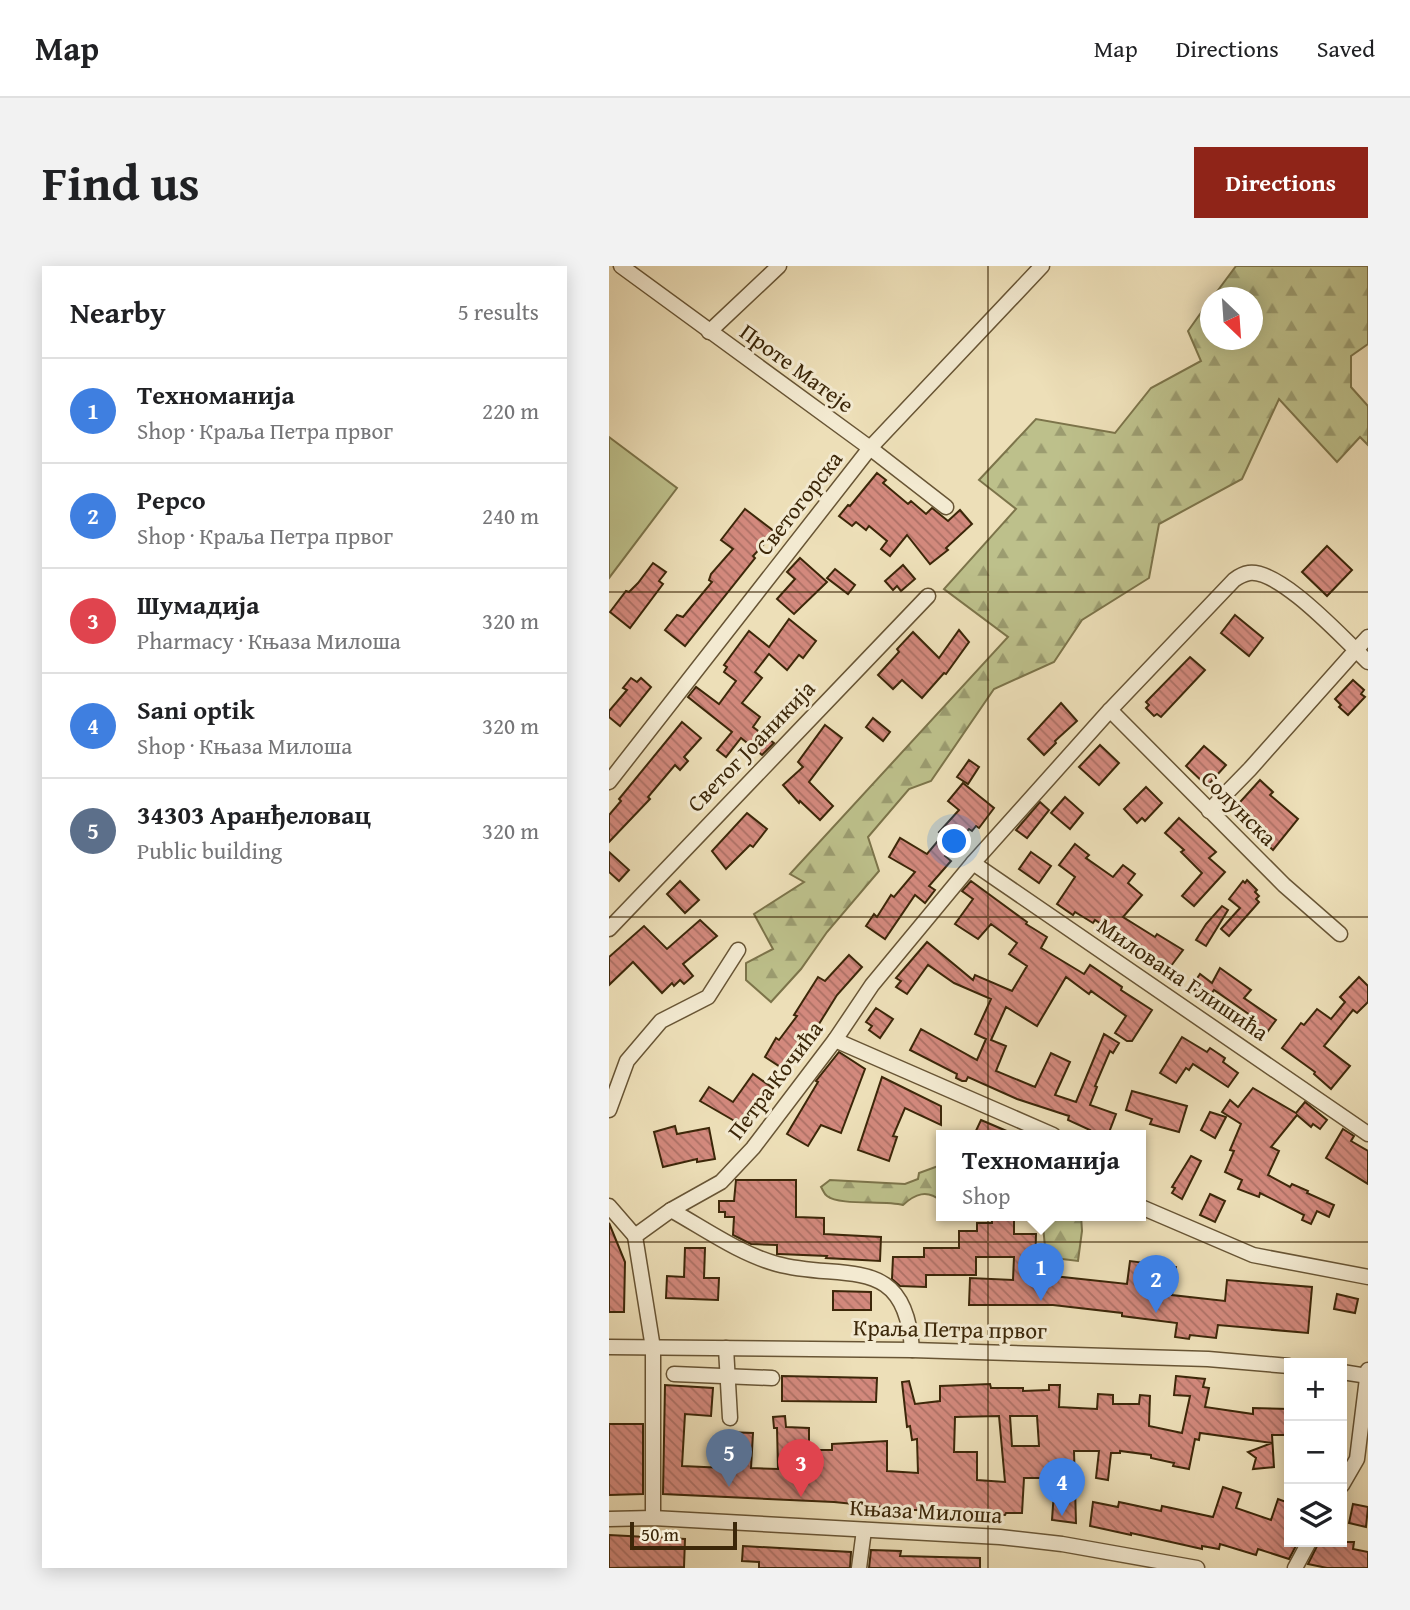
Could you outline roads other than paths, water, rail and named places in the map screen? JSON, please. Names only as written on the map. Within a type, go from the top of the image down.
[{"type":"street","name":"Проте Матеје","points":[[621,266],[946,507]]},
{"type":"street","points":[[709,332],[779,266]]},
{"type":"street","name":"Светогорска","points":[[609,782],[870,449],[1042,266]]},
{"type":"street","name":"Петра Кочића","points":[[635,1236],[671,1210],[721,1182],[753,1148],[835,1040],[872,985],[973,863],[1110,710],[1234,580],[1250,572],[1278,583],[1309,604],[1356,650]]},
{"type":"street","name":"Светог Јоаникија","points":[[612,921],[928,596]]},
{"type":"street","points":[[1209,811],[1368,638]]},
{"type":"street","points":[[1356,650],[1368,662]]},
{"type":"street","name":"Солунска","points":[[1110,710],[1284,885],[1340,934]]},
{"type":"street","name":"Милована Глишића","points":[[973,863],[1368,1134]]},
{"type":"street","points":[[609,1110],[627,1061],[661,1021],[708,997],[739,950]]},
{"type":"street","points":[[835,1040],[1042,1130]]},
{"type":"street","points":[[609,1206],[635,1236],[653,1348],[653,1518]]},
{"type":"street","points":[[1146,1209],[1253,1255],[1368,1277]]},
{"type":"street","points":[[671,1210],[760,1259],[792,1267],[860,1274],[883,1284],[903,1304],[908,1314],[912,1350]]},
{"type":"street","name":"Краља Петра првог","points":[[609,1347],[912,1350],[1208,1359],[1284,1366]]},
{"type":"street","points":[[726,1348],[730,1418]]},
{"type":"street","points":[[1343,1484],[1357,1459],[1367,1392],[1367,1374],[1347,1372]]},
{"type":"street","points":[[674,1374],[772,1378]]},
{"type":"street","name":"Књаза Милоша","points":[[609,1519],[653,1518],[1027,1540],[1197,1568]]},
{"type":"street","points":[[859,1568],[865,1530]]},
{"type":"street","points":[[1295,1568],[1306,1547]]},
{"type":"place","name":"Техноманија","points":[[1041,1301]]},
{"type":"place","name":"Pepco","points":[[1156,1313]]},
{"type":"place","name":"34303 Аранђеловац","points":[[729,1487]]},
{"type":"place","name":"Шумадија","points":[[801,1497]]},
{"type":"place","name":"Sani optik","points":[[1062,1516]]}]
